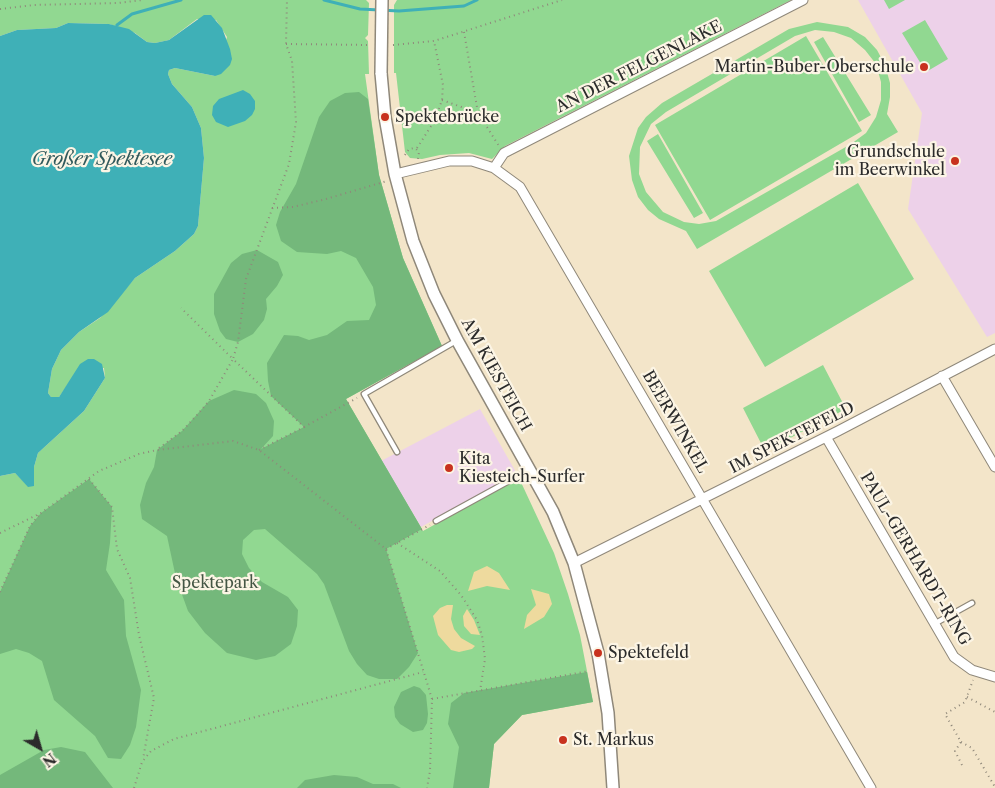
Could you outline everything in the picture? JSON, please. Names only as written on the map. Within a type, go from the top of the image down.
[{"type":"street","name":"AM KIESTEICH","points":[[382,0],[381,73],[384,117],[395,177],[413,241],[434,294],[457,340],[553,512],[574,564],[598,652],[608,713],[613,788]]},
{"type":"street","name":"AN DER FELGENLAKE","points":[[494,168],[504,153],[803,0]]},
{"type":"street","name":"BEERWINKEL","points":[[395,177],[449,161],[472,160],[494,168],[520,187],[871,788]]},
{"type":"street","name":"IM SPEKTEFELD","points":[[574,564],[826,437],[995,349]]},
{"type":"street","points":[[942,376],[995,466]]},
{"type":"street","name":"PAUL-GERHARDT-RING","points":[[826,437],[933,624],[954,657],[972,670],[995,677]]},
{"type":"lane","points":[[397,452],[364,394],[457,340]]},
{"type":"lane","points":[[436,521],[530,469]]},
{"type":"lane","points":[[933,624],[972,603]]},
{"type":"path","points":[[0,9],[34,5],[142,0]]},
{"type":"path","points":[[157,450],[182,431],[198,415],[209,401],[233,360],[238,342],[246,279],[289,164],[296,122],[292,61],[286,44],[287,0]]},
{"type":"path","points":[[394,45],[434,40],[562,0]]},
{"type":"path","points":[[463,31],[478,114],[500,147],[495,153]]},
{"type":"path","points":[[417,148],[435,120],[442,100],[443,85],[434,40]]},
{"type":"path","points":[[286,44],[366,45]]},
{"type":"path","points":[[442,100],[478,114]]},
{"type":"path","points":[[405,155],[409,148],[417,148]]},
{"type":"path","points":[[416,162],[420,154],[417,148]]},
{"type":"path","points":[[272,208],[293,207],[326,200],[395,177]]},
{"type":"path","points":[[181,308],[304,427]]},
{"type":"path","points":[[259,450],[364,394]]},
{"type":"path","points":[[0,533],[41,513],[100,471],[139,454],[233,441],[259,450],[386,549],[432,699],[430,771],[427,788]]},
{"type":"path","points":[[89,479],[112,507],[117,549],[130,578],[154,698],[142,762],[134,788]]},
{"type":"path","points":[[0,592],[30,526],[41,513]]},
{"type":"path","points":[[386,549],[436,521]]},
{"type":"path","points":[[397,543],[440,572],[461,595],[473,613],[482,635],[486,659],[480,691]]},
{"type":"path","points":[[432,699],[590,671]]},
{"type":"path","points":[[142,762],[151,751],[174,739],[423,672]]},
{"type":"path","points":[[974,675],[965,702],[945,714],[961,742],[972,748],[995,787]]},
{"type":"path","points":[[967,697],[995,712]]},
{"type":"path","points":[[961,742],[955,751],[962,765]]},
{"type":"shaded area","name":"Grundschule im Beerwinkel","points":[[858,0],[995,0],[995,333],[987,337],[908,209],[922,113]]},
{"type":"shaded area","name":"Kita Kiesteich-Surfer","points":[[480,409],[517,474],[421,527],[381,461]]},
{"type":"green space","name":"Spektepark","points":[[0,0],[366,0],[369,3],[368,35],[365,38],[368,41],[369,74],[365,74],[379,175],[403,258],[442,346],[346,399],[423,531],[519,478],[554,553],[568,594],[580,635],[593,702],[522,715],[494,744],[489,788],[0,788],[0,476],[15,473],[25,483],[34,486],[34,467],[38,453],[84,411],[105,378],[104,368],[75,374],[59,397],[51,397],[48,393],[52,369],[61,350],[79,332],[100,318],[135,278],[175,251],[194,234],[198,226],[204,158],[201,128],[192,107],[172,84],[168,74],[169,70],[175,68],[215,76],[227,37],[216,20],[197,19],[169,40],[155,43],[147,42],[135,33],[109,24],[68,23],[56,28],[17,30],[0,36]]},
{"type":"green space","points":[[397,0],[791,0],[505,146],[492,159],[469,153],[440,155],[422,159],[410,158],[405,152],[396,73],[394,73],[394,5]]},
{"type":"green space","points":[[884,0],[905,0],[889,9]]},
{"type":"green space","points":[[925,20],[948,59],[926,72],[902,33]]},
{"type":"green space","points":[[817,22],[848,27],[865,37],[877,50],[885,65],[890,83],[887,114],[898,132],[697,249],[686,231],[659,219],[648,210],[638,197],[632,180],[629,156],[638,128],[646,117],[662,103],[789,29]],"holes":[[[815,30],[834,32],[851,38],[865,50],[876,64],[881,82],[881,100],[876,117],[866,133],[851,144],[716,221],[699,224],[684,222],[663,212],[646,192],[639,174],[640,147],[651,124],[666,112],[795,36]]]},
{"type":"green space","points":[[806,36],[862,131],[710,220],[655,125]]},
{"type":"green space","points":[[823,37],[871,115],[859,122],[814,42]]},
{"type":"green space","points":[[359,92],[368,99],[379,175],[403,258],[442,346],[346,399],[422,529],[386,549],[418,653],[409,667],[397,679],[379,679],[367,675],[357,664],[349,651],[324,584],[317,574],[265,529],[254,530],[243,540],[242,554],[249,568],[262,582],[288,597],[298,610],[297,626],[291,644],[275,656],[256,660],[227,653],[205,633],[188,611],[176,578],[167,536],[142,519],[140,505],[146,483],[154,467],[157,450],[182,431],[209,401],[234,390],[256,394],[266,403],[274,421],[273,436],[261,449],[304,427],[271,396],[267,363],[284,335],[298,336],[309,340],[327,335],[347,321],[369,320],[376,305],[373,287],[356,258],[341,251],[327,254],[297,252],[281,241],[276,225],[280,212],[296,184],[319,117],[330,101],[345,93]]},
{"type":"green space","points":[[658,134],[703,213],[694,218],[647,141]]},
{"type":"green space","points":[[858,183],[914,279],[765,367],[709,271]]},
{"type":"green space","points":[[257,250],[278,262],[283,275],[266,299],[267,309],[264,320],[253,334],[238,342],[226,339],[220,331],[214,314],[214,294],[231,263],[242,254]]},
{"type":"green space","points":[[823,365],[846,409],[765,451],[743,408]]},
{"type":"green space","points":[[89,479],[112,507],[106,570],[124,600],[126,636],[141,690],[136,727],[130,745],[121,759],[108,758],[95,736],[54,700],[42,661],[29,653],[16,649],[0,654],[0,592],[30,526],[41,513]]},
{"type":"green space","points":[[587,672],[593,702],[522,715],[494,744],[489,788],[453,788],[459,747],[448,724],[451,703],[464,693]]},
{"type":"green space","points":[[414,686],[420,688],[426,695],[428,714],[427,723],[423,730],[413,732],[400,724],[395,717],[394,707],[401,692]]},
{"type":"green space","points":[[61,747],[85,752],[113,788],[0,788],[0,775],[44,750]]},
{"type":"green space","points":[[334,775],[357,777],[373,784],[393,784],[401,788],[297,788],[305,780]]},
{"type":"sand","points":[[487,566],[499,573],[510,590],[487,586],[468,591],[474,572]]},
{"type":"sand","points":[[531,589],[549,594],[552,604],[544,617],[524,629],[527,615],[536,605]]},
{"type":"sand","points":[[453,605],[451,619],[454,629],[461,638],[475,646],[472,649],[459,652],[451,650],[438,635],[433,616],[440,608]]},
{"type":"sand","points":[[467,609],[480,635],[471,634],[464,626],[463,616]]},
{"type":"water","name":"Großer Spektesee","points":[[204,15],[211,15],[222,28],[230,49],[232,59],[230,65],[221,74],[215,76],[175,68],[169,70],[168,74],[172,84],[192,107],[201,128],[204,158],[198,226],[194,234],[175,251],[135,278],[108,312],[79,332],[61,350],[52,369],[48,393],[51,397],[59,397],[80,364],[88,359],[94,359],[102,364],[105,378],[84,411],[38,453],[34,467],[34,486],[28,487],[15,473],[0,476],[0,36],[17,30],[56,28],[68,23],[109,24],[129,29],[147,42],[155,43],[169,40]]},
{"type":"water","points":[[243,90],[250,94],[255,101],[255,109],[252,115],[245,121],[228,127],[216,122],[212,115],[213,106],[219,99]]},
{"type":"waterway","points":[[117,25],[132,14],[181,0]]},
{"type":"waterway","points":[[324,0],[360,9],[399,11],[464,6],[477,0]]},
{"type":"place","name":"Martin-Buber-Oberschule","points":[[924,67]]},
{"type":"place","name":"Spektebrücke","points":[[385,117]]},
{"type":"place","name":"Grundschule im Beerwinkel","points":[[955,161]]},
{"type":"place","name":"Kita Kiesteich-Surfer","points":[[449,468]]},
{"type":"place","name":"Spektefeld","points":[[598,653]]},
{"type":"place","name":"St. Markus","points":[[563,740]]}]
